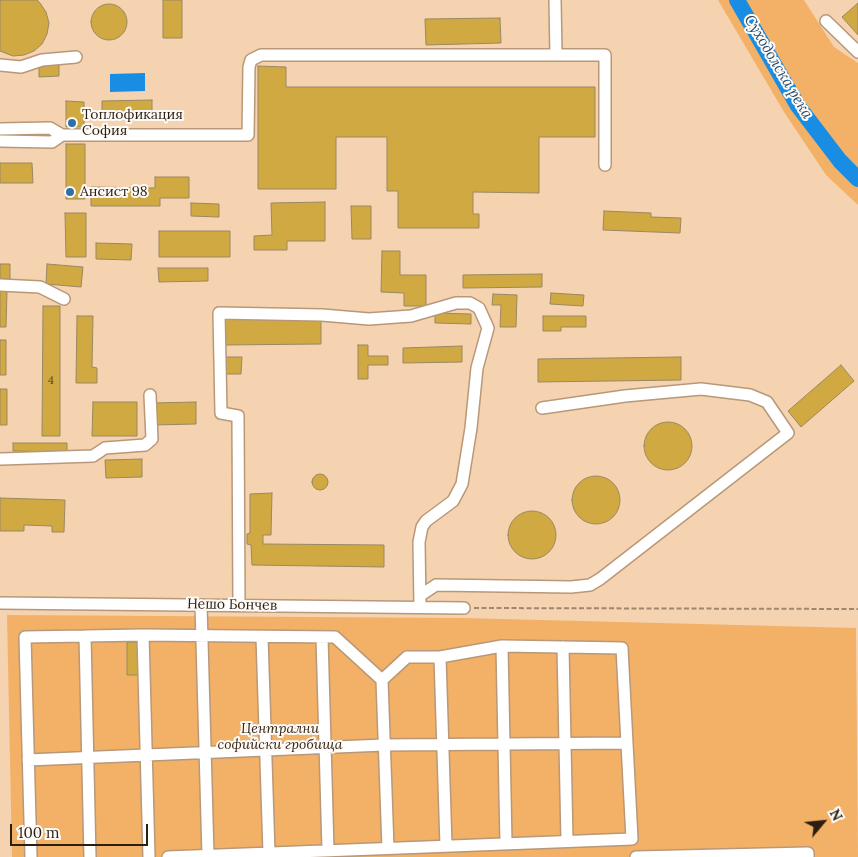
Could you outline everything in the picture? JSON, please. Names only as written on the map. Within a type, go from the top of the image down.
[{"type":"street","points":[[555,0],[556,55]]},
{"type":"street","points":[[826,21],[858,52]]},
{"type":"street","points":[[0,129],[50,128],[62,135],[248,135],[249,67],[251,60],[262,55],[605,55],[605,165]]},
{"type":"street","points":[[0,65],[21,67],[42,60],[76,57]]},
{"type":"street","points":[[0,141],[52,142],[62,135]]},
{"type":"street","points":[[0,285],[40,287],[64,298]]},
{"type":"street","points":[[238,605],[238,416],[220,413],[219,313],[322,315],[368,319],[411,316],[456,303],[470,303],[479,308],[488,328],[477,368],[472,421],[462,484],[453,501],[426,521],[422,527],[419,542],[420,607]]},
{"type":"street","points":[[421,595],[436,585],[571,587],[590,584],[600,580],[788,433],[767,402],[750,396],[701,389],[625,396],[542,408]]},
{"type":"street","points":[[0,459],[93,456],[104,448],[145,445],[152,439],[150,394]]},
{"type":"street","name":"Нешо Бончев","points":[[0,603],[464,608]]},
{"type":"street","points":[[201,605],[208,855]]},
{"type":"street","points":[[143,635],[149,857]]},
{"type":"street","points":[[31,857],[25,637],[143,635],[335,637],[382,680],[388,848]]},
{"type":"street","points":[[85,636],[90,857]]},
{"type":"street","points":[[262,637],[269,853]]},
{"type":"street","points":[[322,637],[328,850]]},
{"type":"street","points":[[168,857],[632,839],[622,648],[502,646],[440,657],[407,657],[382,680]]},
{"type":"street","points":[[502,646],[506,843]]},
{"type":"street","points":[[563,647],[567,841]]},
{"type":"street","points":[[440,657],[446,846]]},
{"type":"street","points":[[28,760],[88,759],[384,745],[626,742]]},
{"type":"street","points":[[636,857],[808,853],[808,857]]},
{"type":"path","points":[[464,608],[858,609]]},
{"type":"green space","points":[[718,0],[804,0],[834,47],[858,63],[858,205],[826,175],[784,112]]},
{"type":"green space","name":"Централни софийски гробища","points":[[7,615],[463,618],[856,628],[858,857],[12,857]]},
{"type":"water","points":[[145,73],[145,91],[110,92],[110,74]]},
{"type":"building","points":[[0,0],[37,0],[46,12],[49,23],[47,34],[42,44],[34,51],[24,55],[13,56],[0,51]]},
{"type":"building","points":[[163,0],[182,0],[182,38],[163,38]]},
{"type":"building","points":[[858,3],[858,35],[842,17]]},
{"type":"building","points":[[109,4],[116,5],[122,9],[126,15],[126,29],[122,35],[116,39],[109,40],[102,39],[96,35],[92,29],[91,22],[92,15],[96,9],[102,5]]},
{"type":"building","points":[[500,18],[501,43],[426,45],[425,19]]},
{"type":"building","points":[[59,64],[59,76],[39,77],[39,65]]},
{"type":"building","points":[[258,66],[286,67],[286,87],[595,87],[595,137],[539,137],[539,193],[473,192],[473,214],[479,214],[479,228],[398,228],[398,191],[387,191],[387,137],[336,137],[336,189],[258,189]]},
{"type":"building","points":[[152,100],[152,112],[102,113],[102,101]]},
{"type":"building","points":[[66,101],[84,102],[84,127],[66,127]]},
{"type":"building","points":[[66,144],[85,144],[85,199],[66,199]]},
{"type":"building","points":[[0,163],[32,163],[33,183],[0,183]]},
{"type":"building","points":[[155,177],[189,177],[189,198],[160,198],[160,206],[91,206],[91,187],[155,188]]},
{"type":"building","points":[[325,202],[325,241],[287,241],[287,250],[254,250],[254,236],[272,235],[271,203]]},
{"type":"building","points":[[191,203],[219,204],[219,217],[191,216]]},
{"type":"building","points":[[351,206],[371,206],[371,239],[352,239]]},
{"type":"building","points":[[604,211],[651,213],[651,217],[681,218],[680,233],[603,230]]},
{"type":"building","points":[[65,213],[86,213],[86,257],[66,257]]},
{"type":"building","points":[[159,231],[230,231],[230,257],[159,257]]},
{"type":"building","points":[[96,243],[132,244],[131,260],[96,259]]},
{"type":"building","points":[[382,251],[400,251],[400,275],[426,275],[426,306],[404,306],[404,293],[381,292]]},
{"type":"building","points":[[0,264],[10,264],[10,279],[0,279]]},
{"type":"building","points":[[47,264],[83,267],[81,287],[46,284]]},
{"type":"building","points":[[158,268],[208,268],[208,281],[159,282]]},
{"type":"building","points":[[542,274],[542,287],[463,288],[463,275]]},
{"type":"building","points":[[0,291],[7,291],[6,327],[0,327]]},
{"type":"building","points":[[551,293],[584,295],[583,306],[550,304]]},
{"type":"building","points":[[493,294],[517,295],[516,327],[500,327],[501,305],[492,305]]},
{"type":"building","points":[[43,306],[60,306],[60,436],[42,436]]},
{"type":"building","points":[[435,313],[471,314],[471,324],[435,323]]},
{"type":"building","points":[[77,316],[93,316],[92,367],[97,368],[97,383],[76,383]]},
{"type":"building","points":[[543,316],[586,316],[586,327],[561,327],[561,331],[543,331]]},
{"type":"building","points":[[321,318],[321,344],[224,345],[223,319]]},
{"type":"building","points":[[0,340],[6,340],[6,375],[0,375]]},
{"type":"building","points":[[358,345],[368,345],[368,356],[388,356],[388,365],[368,365],[368,379],[358,379]]},
{"type":"building","points":[[462,346],[462,362],[403,363],[403,348]]},
{"type":"building","points":[[223,357],[242,357],[241,374],[223,374]]},
{"type":"building","points":[[681,357],[681,380],[538,382],[538,359]]},
{"type":"building","points":[[841,365],[854,381],[801,427],[788,411]]},
{"type":"building","points":[[0,389],[7,389],[7,425],[0,425]]},
{"type":"building","points":[[93,402],[137,402],[137,436],[92,436]]},
{"type":"building","points":[[196,402],[196,424],[153,425],[153,403]]},
{"type":"building","points":[[668,422],[677,424],[685,429],[690,437],[692,446],[690,455],[685,463],[677,468],[668,470],[659,468],[651,463],[646,455],[644,446],[646,437],[651,429],[659,424]]},
{"type":"building","points":[[13,443],[67,443],[67,452],[13,451]]},
{"type":"building","points":[[142,459],[142,477],[106,478],[105,460]]},
{"type":"building","points":[[317,474],[323,474],[328,479],[326,488],[317,490],[312,485],[312,479]]},
{"type":"building","points":[[596,476],[605,478],[613,483],[618,491],[620,500],[618,509],[613,517],[605,522],[596,524],[587,522],[579,517],[574,509],[572,500],[574,491],[579,483],[587,478]]},
{"type":"building","points":[[272,493],[271,535],[263,535],[263,544],[384,545],[384,567],[252,565],[251,545],[247,544],[247,534],[250,533],[250,494]]},
{"type":"building","points":[[0,498],[65,500],[64,532],[52,532],[52,526],[24,525],[24,531],[0,531]]},
{"type":"building","points":[[532,511],[541,513],[549,518],[554,526],[556,535],[554,544],[549,552],[541,557],[532,559],[523,557],[515,552],[510,544],[508,535],[510,526],[515,518],[523,513]]},
{"type":"building","points":[[127,642],[141,642],[141,675],[127,675]]},
{"type":"waterway","name":"Суходолска река","points":[[737,0],[798,106],[840,161],[858,179]]},
{"type":"place","name":"Топлофикация София","points":[[72,123]]},
{"type":"place","name":"Ансист 98","points":[[70,192]]}]
